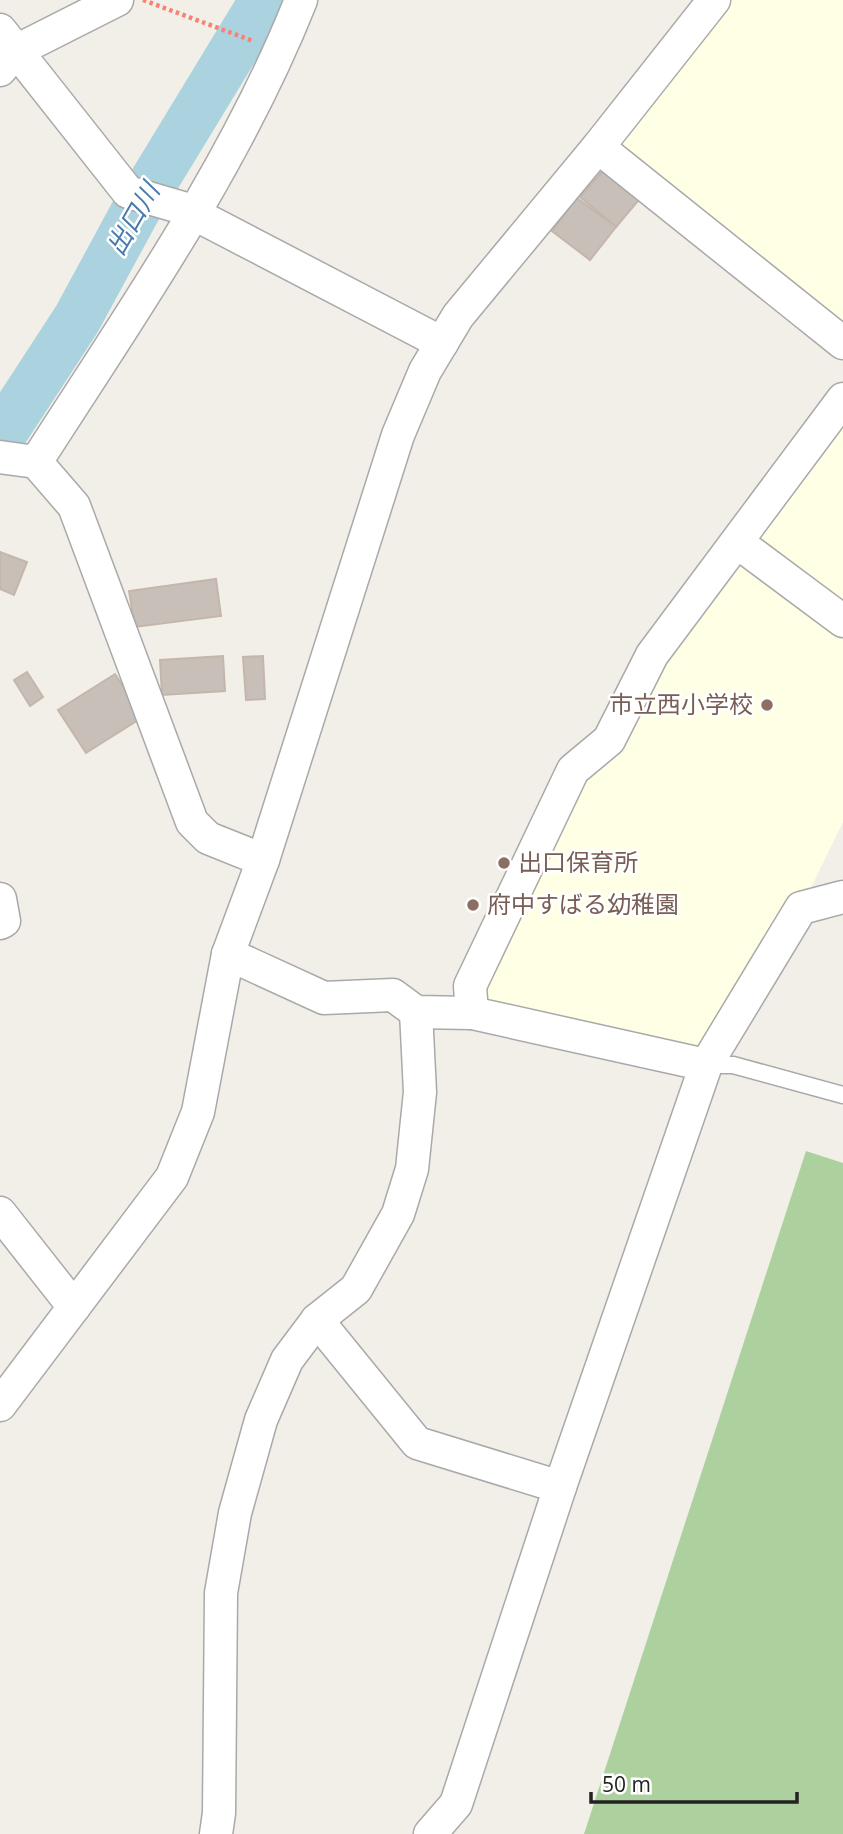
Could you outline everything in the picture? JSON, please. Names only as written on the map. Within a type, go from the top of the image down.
[{"type":"street","points":[[117,0],[5,50],[128,192],[189,211],[442,343]]},
{"type":"street","points":[[36,462],[189,211],[280,51],[301,0]]},
{"type":"street","points":[[0,1405],[172,1177],[198,1112],[228,954],[263,860],[398,435],[425,371],[458,316],[598,147],[713,0]]},
{"type":"street","points":[[598,147],[843,343]]},
{"type":"street","points":[[472,1013],[470,986],[573,770],[610,740],[652,655],[843,399]]},
{"type":"street","points":[[0,457],[36,462],[74,506],[192,822],[208,838],[263,860]]},
{"type":"street","points":[[737,542],[843,621]]},
{"type":"street","points":[[430,1834],[456,1804],[560,1487],[706,1065],[801,908],[843,897]]},
{"type":"street","points":[[0,900],[4,920],[0,923]]},
{"type":"street","points":[[228,954],[324,998],[393,995],[416,1012],[472,1013],[706,1065]]},
{"type":"street","points":[[216,1834],[219,1813],[221,1593],[235,1513],[261,1420],[288,1360],[317,1320],[356,1289],[398,1214],[412,1169],[420,1092],[416,1012]]},
{"type":"street","points":[[0,1213],[74,1307]]},
{"type":"street","points":[[317,1320],[417,1443],[560,1487]]},
{"type":"lane","points":[[706,1065],[733,1065],[843,1095]]},
{"type":"path","points":[[143,0],[280,51]]},
{"type":"shaded area","points":[[714,0],[843,0],[843,343],[598,147]]},
{"type":"shaded area","points":[[843,399],[843,822],[801,908],[706,1065],[472,1013],[573,770],[609,740],[664,668],[737,542]]},
{"type":"green space","points":[[806,1151],[843,1163],[843,1834],[584,1834]]},
{"type":"building","points":[[607,166],[642,196],[616,227],[580,197]]},
{"type":"building","points":[[577,198],[616,227],[590,260],[552,231]]},
{"type":"building","points":[[0,552],[27,562],[14,595],[0,589]]},
{"type":"building","points":[[216,579],[221,616],[135,627],[129,591]]},
{"type":"building","points":[[223,656],[225,691],[162,695],[160,660]]},
{"type":"building","points":[[263,656],[265,699],[246,700],[243,657]]},
{"type":"building","points":[[27,672],[43,697],[30,706],[14,680]]},
{"type":"building","points":[[115,674],[143,717],[86,753],[58,710]]},
{"type":"waterway","name":"出口川","points":[[0,437],[77,319],[135,212],[264,0]]},
{"type":"place","name":"市立西小学校","points":[[767,705]]},
{"type":"place","name":"出口保育所","points":[[504,863]]},
{"type":"place","name":"府中すばる幼稚園","points":[[473,905]]}]
